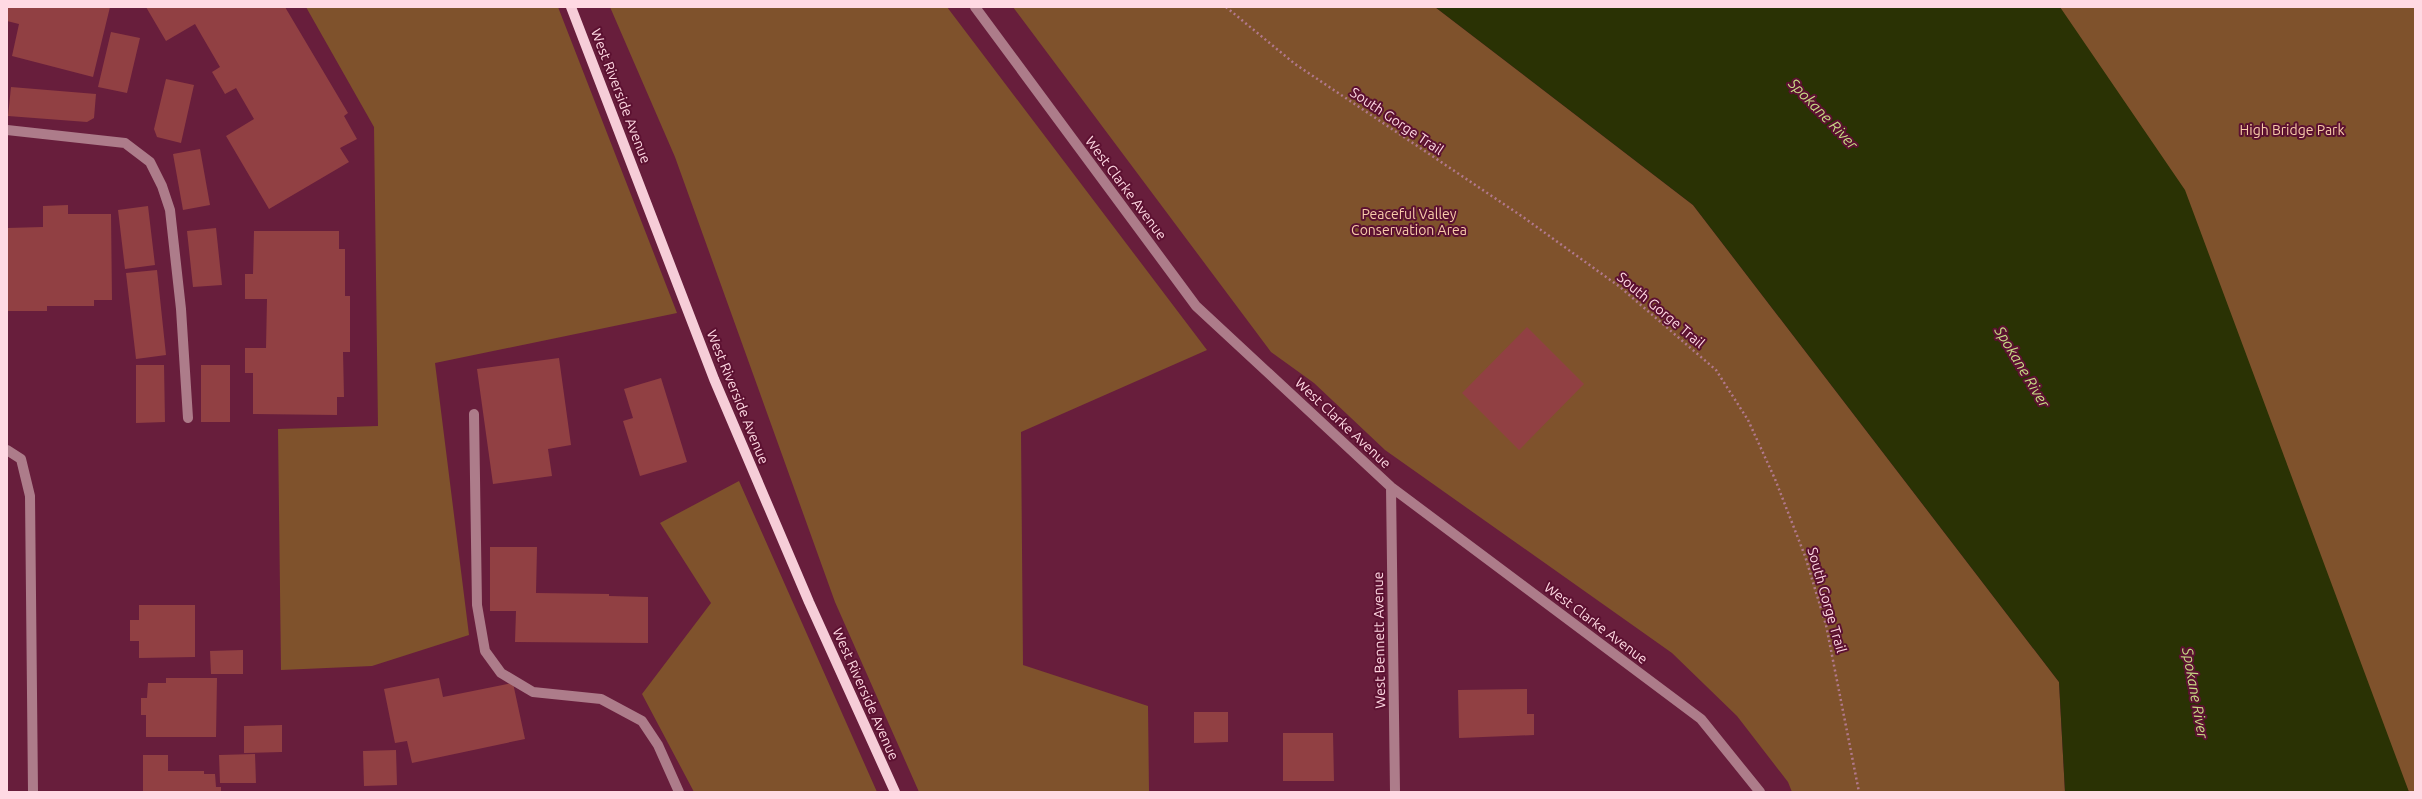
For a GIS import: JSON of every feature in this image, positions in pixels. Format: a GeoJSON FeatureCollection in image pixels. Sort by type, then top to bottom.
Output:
{"type":"FeatureCollection","features":[{"type":"Feature","properties":{"kind":"main road","name":"West Riverside Avenue"},"geometry":{"type":"LineString","coordinates":[[571,7],[714,379],[809,602],[895,792]]}},
{"type":"Feature","properties":{"kind":"street","name":"West Clarke Avenue"},"geometry":{"type":"LineString","coordinates":[[975,7],[1196,306],[1391,487],[1701,719],[1760,792]]}},
{"type":"Feature","properties":{"kind":"street"},"geometry":{"type":"LineString","coordinates":[[7,130],[125,143],[150,162],[162,186],[170,210],[183,330],[188,418]]}},
{"type":"Feature","properties":{"kind":"street"},"geometry":{"type":"LineString","coordinates":[[474,414],[477,606],[485,652],[501,673],[533,692],[601,699],[642,721],[658,745],[679,792]]}},
{"type":"Feature","properties":{"kind":"street"},"geometry":{"type":"LineString","coordinates":[[7,450],[20,459],[30,496],[33,792]]}},
{"type":"Feature","properties":{"kind":"street","name":"West Bennett Avenue"},"geometry":{"type":"LineString","coordinates":[[1391,487],[1395,792]]}},
{"type":"Feature","properties":{"kind":"street"},"geometry":{"type":"LineString","coordinates":[[1750,792],[1760,792]]}},
{"type":"Feature","properties":{"kind":"path","name":"South Gorge Trail"},"geometry":{"type":"LineString","coordinates":[[1226,7],[1295,64],[1523,217],[1620,287],[1716,370],[1748,420],[1775,479],[1806,556],[1826,624],[1859,792]]}},
{"type":"Feature","properties":{"kind":"green space"},"geometry":{"type":"Polygon","coordinates":[[[306,7],[558,7],[677,313],[435,363],[469,635],[372,666],[281,670],[278,429],[378,426],[374,127],[306,7]]]}},
{"type":"Feature","properties":{"kind":"green space"},"geometry":{"type":"Polygon","coordinates":[[[610,7],[947,7],[1207,350],[1021,432],[1023,665],[1148,706],[1149,792],[919,792],[835,602],[675,157],[610,7]]]}},
{"type":"Feature","properties":{"kind":"green space","name":"Peaceful Valley Conservation Area"},"geometry":{"type":"Polygon","coordinates":[[[1013,7],[1435,7],[1693,205],[2059,682],[2065,792],[1792,792],[1788,782],[1737,716],[1672,653],[1385,450],[1314,383],[1271,352],[1013,7]]]}},
{"type":"Feature","properties":{"kind":"green space","name":"High Bridge Park"},"geometry":{"type":"Polygon","coordinates":[[[2060,7],[2415,7],[2415,792],[2409,792],[2060,7]]]}},
{"type":"Feature","properties":{"kind":"green space"},"geometry":{"type":"Polygon","coordinates":[[[739,481],[877,792],[694,792],[642,694],[711,603],[660,523],[739,481]]]}},
{"type":"Feature","properties":{"kind":"water","name":"Spokane River"},"geometry":{"type":"Polygon","coordinates":[[[1435,7],[2060,7],[2185,190],[2409,792],[2065,792],[2059,682],[1693,205],[1435,7]]]}},
{"type":"Feature","properties":{"kind":"building"},"geometry":{"type":"Polygon","coordinates":[[[7,7],[110,7],[93,77],[12,56],[19,24],[7,21],[7,7]]]}},
{"type":"Feature","properties":{"kind":"building"},"geometry":{"type":"Polygon","coordinates":[[[146,7],[285,7],[348,113],[344,116],[357,139],[340,148],[349,162],[269,209],[226,136],[254,119],[236,88],[225,94],[212,72],[220,67],[195,24],[166,41],[146,7]]]}},
{"type":"Feature","properties":{"kind":"building"},"geometry":{"type":"Polygon","coordinates":[[[111,32],[140,38],[127,93],[98,87],[111,32]]]}},
{"type":"Feature","properties":{"kind":"building"},"geometry":{"type":"Polygon","coordinates":[[[166,79],[194,85],[181,143],[157,137],[154,129],[166,79]]]}},
{"type":"Feature","properties":{"kind":"building"},"geometry":{"type":"Polygon","coordinates":[[[11,87],[96,94],[94,118],[87,122],[8,116],[11,87]]]}},
{"type":"Feature","properties":{"kind":"building"},"geometry":{"type":"Polygon","coordinates":[[[200,149],[210,205],[183,210],[173,154],[200,149]]]}},
{"type":"Feature","properties":{"kind":"building"},"geometry":{"type":"Polygon","coordinates":[[[68,205],[68,214],[111,214],[112,300],[94,300],[94,306],[47,306],[47,311],[7,311],[7,228],[43,227],[43,206],[68,205]]]}},
{"type":"Feature","properties":{"kind":"building"},"geometry":{"type":"Polygon","coordinates":[[[148,206],[155,265],[125,269],[118,210],[148,206]]]}},
{"type":"Feature","properties":{"kind":"building"},"geometry":{"type":"Polygon","coordinates":[[[216,228],[222,285],[193,287],[187,231],[216,228]]]}},
{"type":"Feature","properties":{"kind":"building"},"geometry":{"type":"Polygon","coordinates":[[[254,231],[339,231],[339,249],[345,249],[345,296],[350,296],[350,352],[343,352],[344,397],[337,397],[337,415],[253,414],[253,373],[245,373],[245,348],[266,348],[267,299],[245,299],[245,274],[253,274],[254,231]]]}},
{"type":"Feature","properties":{"kind":"building"},"geometry":{"type":"Polygon","coordinates":[[[157,270],[166,355],[136,359],[126,273],[157,270]]]}},
{"type":"Feature","properties":{"kind":"building"},"geometry":{"type":"Polygon","coordinates":[[[1527,327],[1584,384],[1519,450],[1462,393],[1527,327]]]}},
{"type":"Feature","properties":{"kind":"building"},"geometry":{"type":"Polygon","coordinates":[[[559,358],[571,445],[548,449],[552,476],[493,484],[477,369],[559,358]]]}},
{"type":"Feature","properties":{"kind":"building"},"geometry":{"type":"Polygon","coordinates":[[[136,365],[164,365],[165,422],[136,423],[136,365]]]}},
{"type":"Feature","properties":{"kind":"building"},"geometry":{"type":"Polygon","coordinates":[[[201,365],[230,365],[230,422],[201,422],[201,365]]]}},
{"type":"Feature","properties":{"kind":"building"},"geometry":{"type":"Polygon","coordinates":[[[661,378],[687,462],[640,476],[623,421],[633,418],[624,389],[661,378]]]}},
{"type":"Feature","properties":{"kind":"building"},"geometry":{"type":"Polygon","coordinates":[[[490,547],[537,547],[536,593],[609,594],[609,596],[648,597],[648,643],[515,642],[516,611],[490,611],[490,547]]]}},
{"type":"Feature","properties":{"kind":"building"},"geometry":{"type":"Polygon","coordinates":[[[139,605],[195,605],[195,657],[139,658],[139,641],[130,641],[130,620],[139,620],[139,605]]]}},
{"type":"Feature","properties":{"kind":"building"},"geometry":{"type":"Polygon","coordinates":[[[243,650],[243,674],[211,674],[210,651],[243,650]]]}},
{"type":"Feature","properties":{"kind":"building"},"geometry":{"type":"Polygon","coordinates":[[[166,678],[217,678],[216,737],[146,737],[146,715],[141,715],[141,698],[147,698],[148,683],[166,683],[166,678]]]}},
{"type":"Feature","properties":{"kind":"building"},"geometry":{"type":"Polygon","coordinates":[[[439,678],[443,697],[513,683],[525,739],[412,763],[407,741],[395,743],[384,689],[439,678]]]}},
{"type":"Feature","properties":{"kind":"building"},"geometry":{"type":"Polygon","coordinates":[[[1527,689],[1527,714],[1534,714],[1534,735],[1459,738],[1458,690],[1527,689]]]}},
{"type":"Feature","properties":{"kind":"building"},"geometry":{"type":"Polygon","coordinates":[[[1194,712],[1228,712],[1228,742],[1194,743],[1194,712]]]}},
{"type":"Feature","properties":{"kind":"building"},"geometry":{"type":"Polygon","coordinates":[[[282,725],[282,752],[244,753],[244,726],[282,725]]]}},
{"type":"Feature","properties":{"kind":"building"},"geometry":{"type":"Polygon","coordinates":[[[1283,733],[1333,733],[1334,781],[1283,781],[1283,733]]]}},
{"type":"Feature","properties":{"kind":"building"},"geometry":{"type":"Polygon","coordinates":[[[396,750],[397,785],[364,786],[363,751],[396,750]]]}},
{"type":"Feature","properties":{"kind":"building"},"geometry":{"type":"Polygon","coordinates":[[[255,754],[256,783],[220,783],[219,755],[255,754]]]}},
{"type":"Feature","properties":{"kind":"building"},"geometry":{"type":"Polygon","coordinates":[[[143,755],[168,755],[168,771],[204,771],[204,774],[215,774],[216,787],[221,787],[221,792],[143,792],[143,755]]]}}]}
